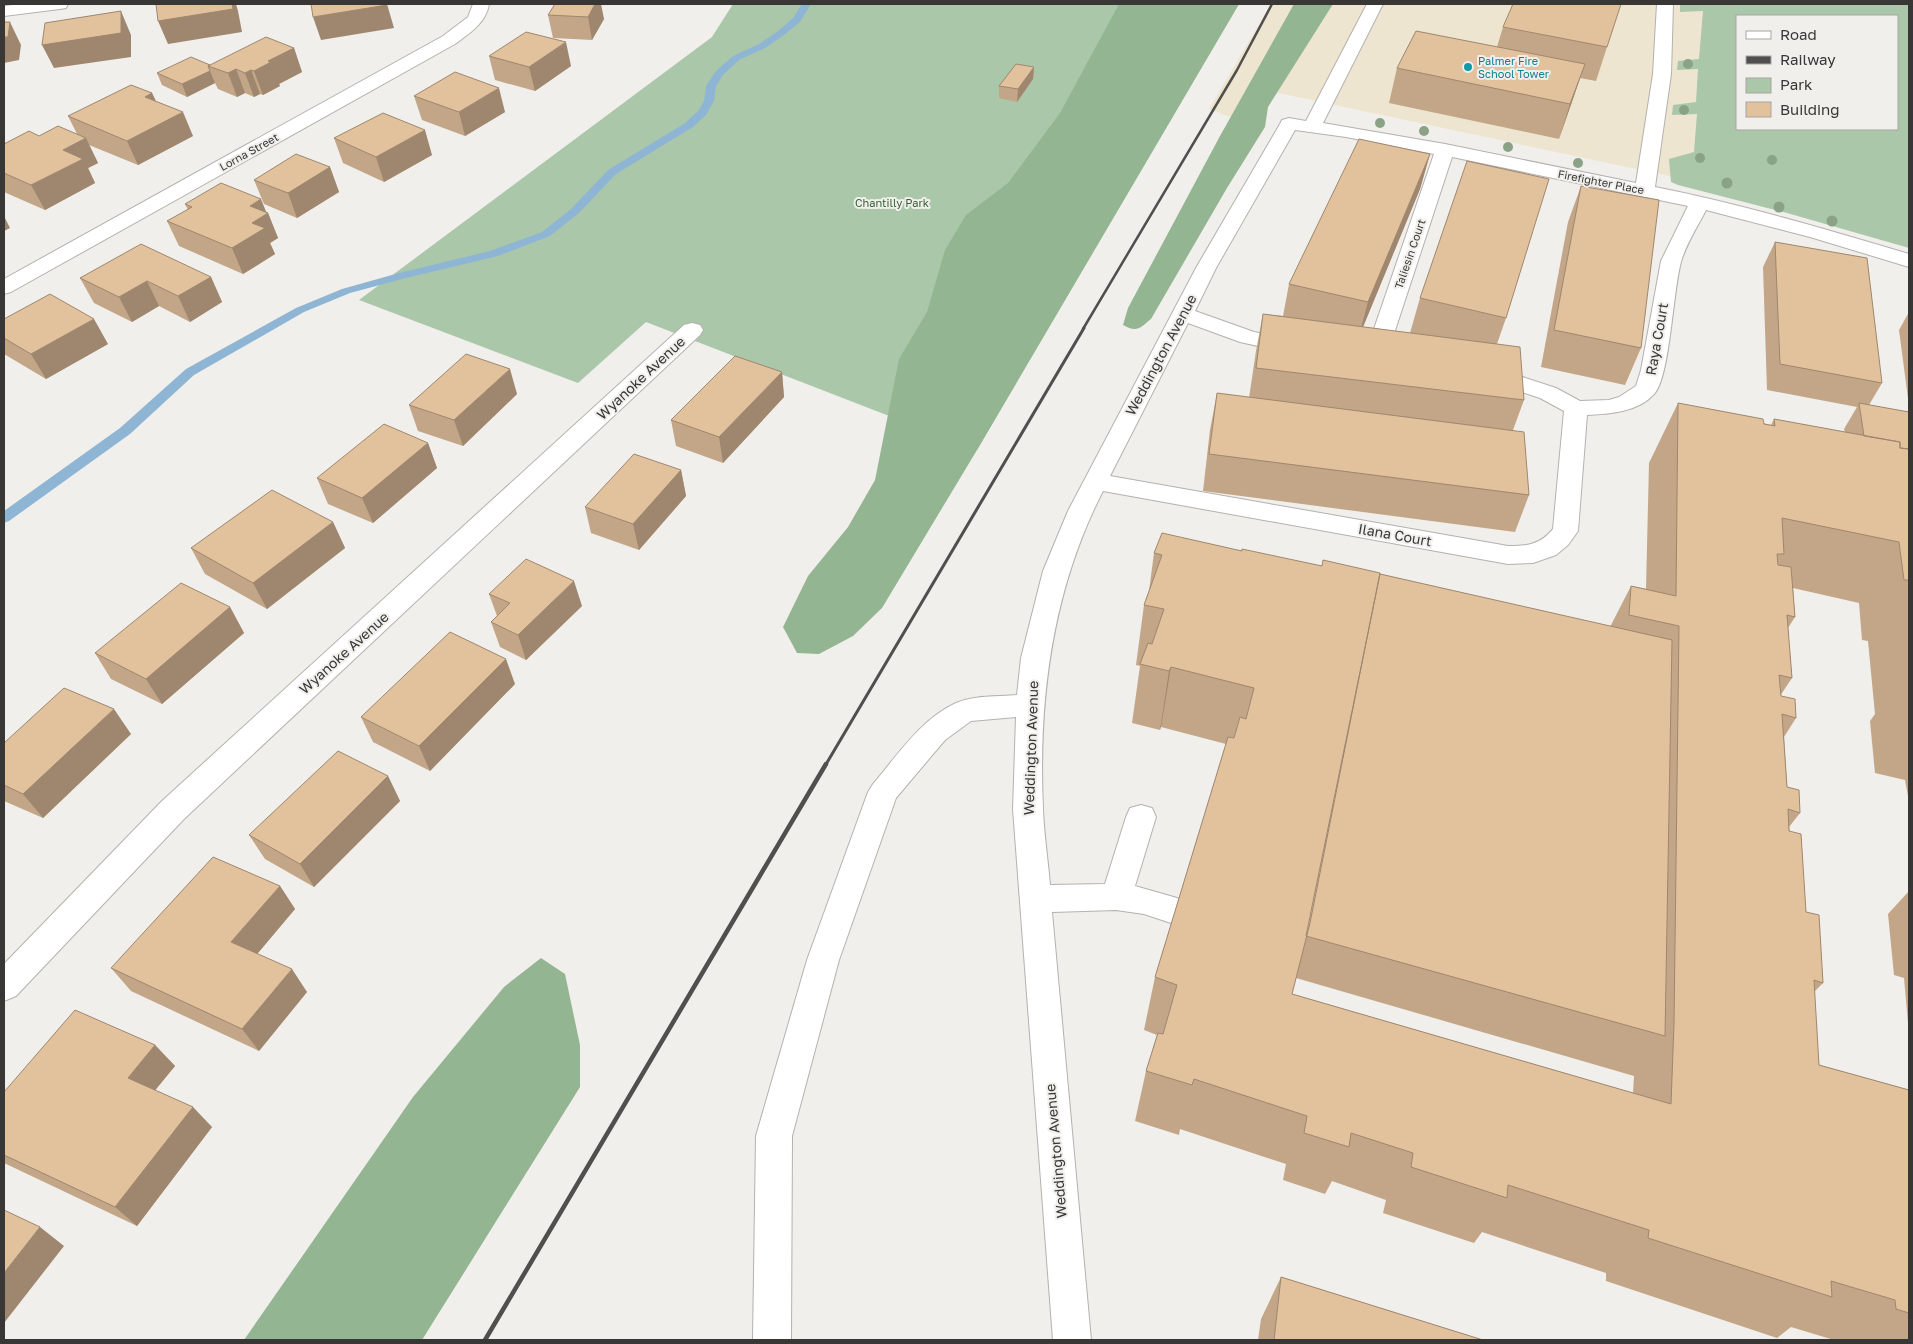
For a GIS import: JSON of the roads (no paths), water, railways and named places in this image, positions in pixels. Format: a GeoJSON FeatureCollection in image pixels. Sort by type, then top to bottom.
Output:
{"type":"FeatureCollection","features":[{"type":"Feature","properties":{"kind":"street"},"geometry":{"type":"LineString","coordinates":[[4,11],[60,4]]}},
{"type":"Feature","properties":{"kind":"street","name":"Lorna Street"},"geometry":{"type":"LineString","coordinates":[[4,288],[449,40],[476,19],[482,4]]}},
{"type":"Feature","properties":{"kind":"street","name":"Weddington Avenue"},"geometry":{"type":"LineString","coordinates":[[1072,1340],[1028,809],[1030,705],[1035,658],[1056,571],[1080,511],[1206,268],[1300,125],[1375,4]]}},
{"type":"Feature","properties":{"kind":"street"},"geometry":{"type":"LineString","coordinates":[[1645,190],[1660,80],[1666,22],[1665,4]]}},
{"type":"Feature","properties":{"kind":"street","name":"Firefighter Place"},"geometry":{"type":"LineString","coordinates":[[1300,125],[1445,150],[1700,202],[1909,260]]}},
{"type":"Feature","properties":{"kind":"street","name":"Taliesin Court"},"geometry":{"type":"LineString","coordinates":[[1374,357],[1445,150]]}},
{"type":"Feature","properties":{"kind":"street","name":"Raya Court"},"geometry":{"type":"LineString","coordinates":[[1576,408],[1609,407],[1627,402],[1647,388],[1652,370],[1670,260],[1700,202]]}},
{"type":"Feature","properties":{"kind":"street"},"geometry":{"type":"LineString","coordinates":[[1183,314],[1248,337],[1318,350]]}},
{"type":"Feature","properties":{"kind":"street","name":"Wyanoke Avenue"},"geometry":{"type":"LineString","coordinates":[[4,986],[173,810],[692,330]]}},
{"type":"Feature","properties":{"kind":"street"},"geometry":{"type":"LineString","coordinates":[[1464,368],[1528,384],[1548,392],[1576,408]]}},
{"type":"Feature","properties":{"kind":"street","name":"Ilana Court"},"geometry":{"type":"LineString","coordinates":[[1095,482],[1508,555],[1525,556],[1543,552],[1558,542],[1565,531],[1576,408]]}},
{"type":"Feature","properties":{"kind":"street"},"geometry":{"type":"LineString","coordinates":[[772,1340],[774,1136],[823,960],[883,792],[935,732],[965,711],[1030,705]]}},
{"type":"Feature","properties":{"kind":"street"},"geometry":{"type":"LineString","coordinates":[[1116,897],[1141,817]]}},
{"type":"Feature","properties":{"kind":"street"},"geometry":{"type":"LineString","coordinates":[[1035,899],[1116,897],[1144,901],[1180,912]]}},
{"type":"Feature","properties":{"kind":"waterway"},"geometry":{"type":"LineString","coordinates":[[4,518],[125,431],[190,372],[300,310],[346,291],[403,275],[494,254],[546,234],[575,211],[612,172],[689,125],[702,113],[709,101],[711,86],[719,73],[736,58],[762,46],[781,33],[797,20],[806,4]]}},
{"type":"Feature","properties":{"kind":"railway"},"geometry":{"type":"LineString","coordinates":[[1083,329],[1237,70],[1272,4]]}},
{"type":"Feature","properties":{"kind":"railway"},"geometry":{"type":"LineString","coordinates":[[825,766],[1084,328]]}},
{"type":"Feature","properties":{"kind":"railway"},"geometry":{"type":"LineString","coordinates":[[485,1340],[826,764]]}},
{"type":"Feature","properties":{"kind":"place","name":"Palmer Fire School Tower"},"geometry":{"type":"Point","coordinates":[1468,67]}},
{"type":"Feature","properties":{"kind":"park label","name":"Chantilly Park"},"geometry":{"type":"Point","coordinates":[892,203]}}]}
